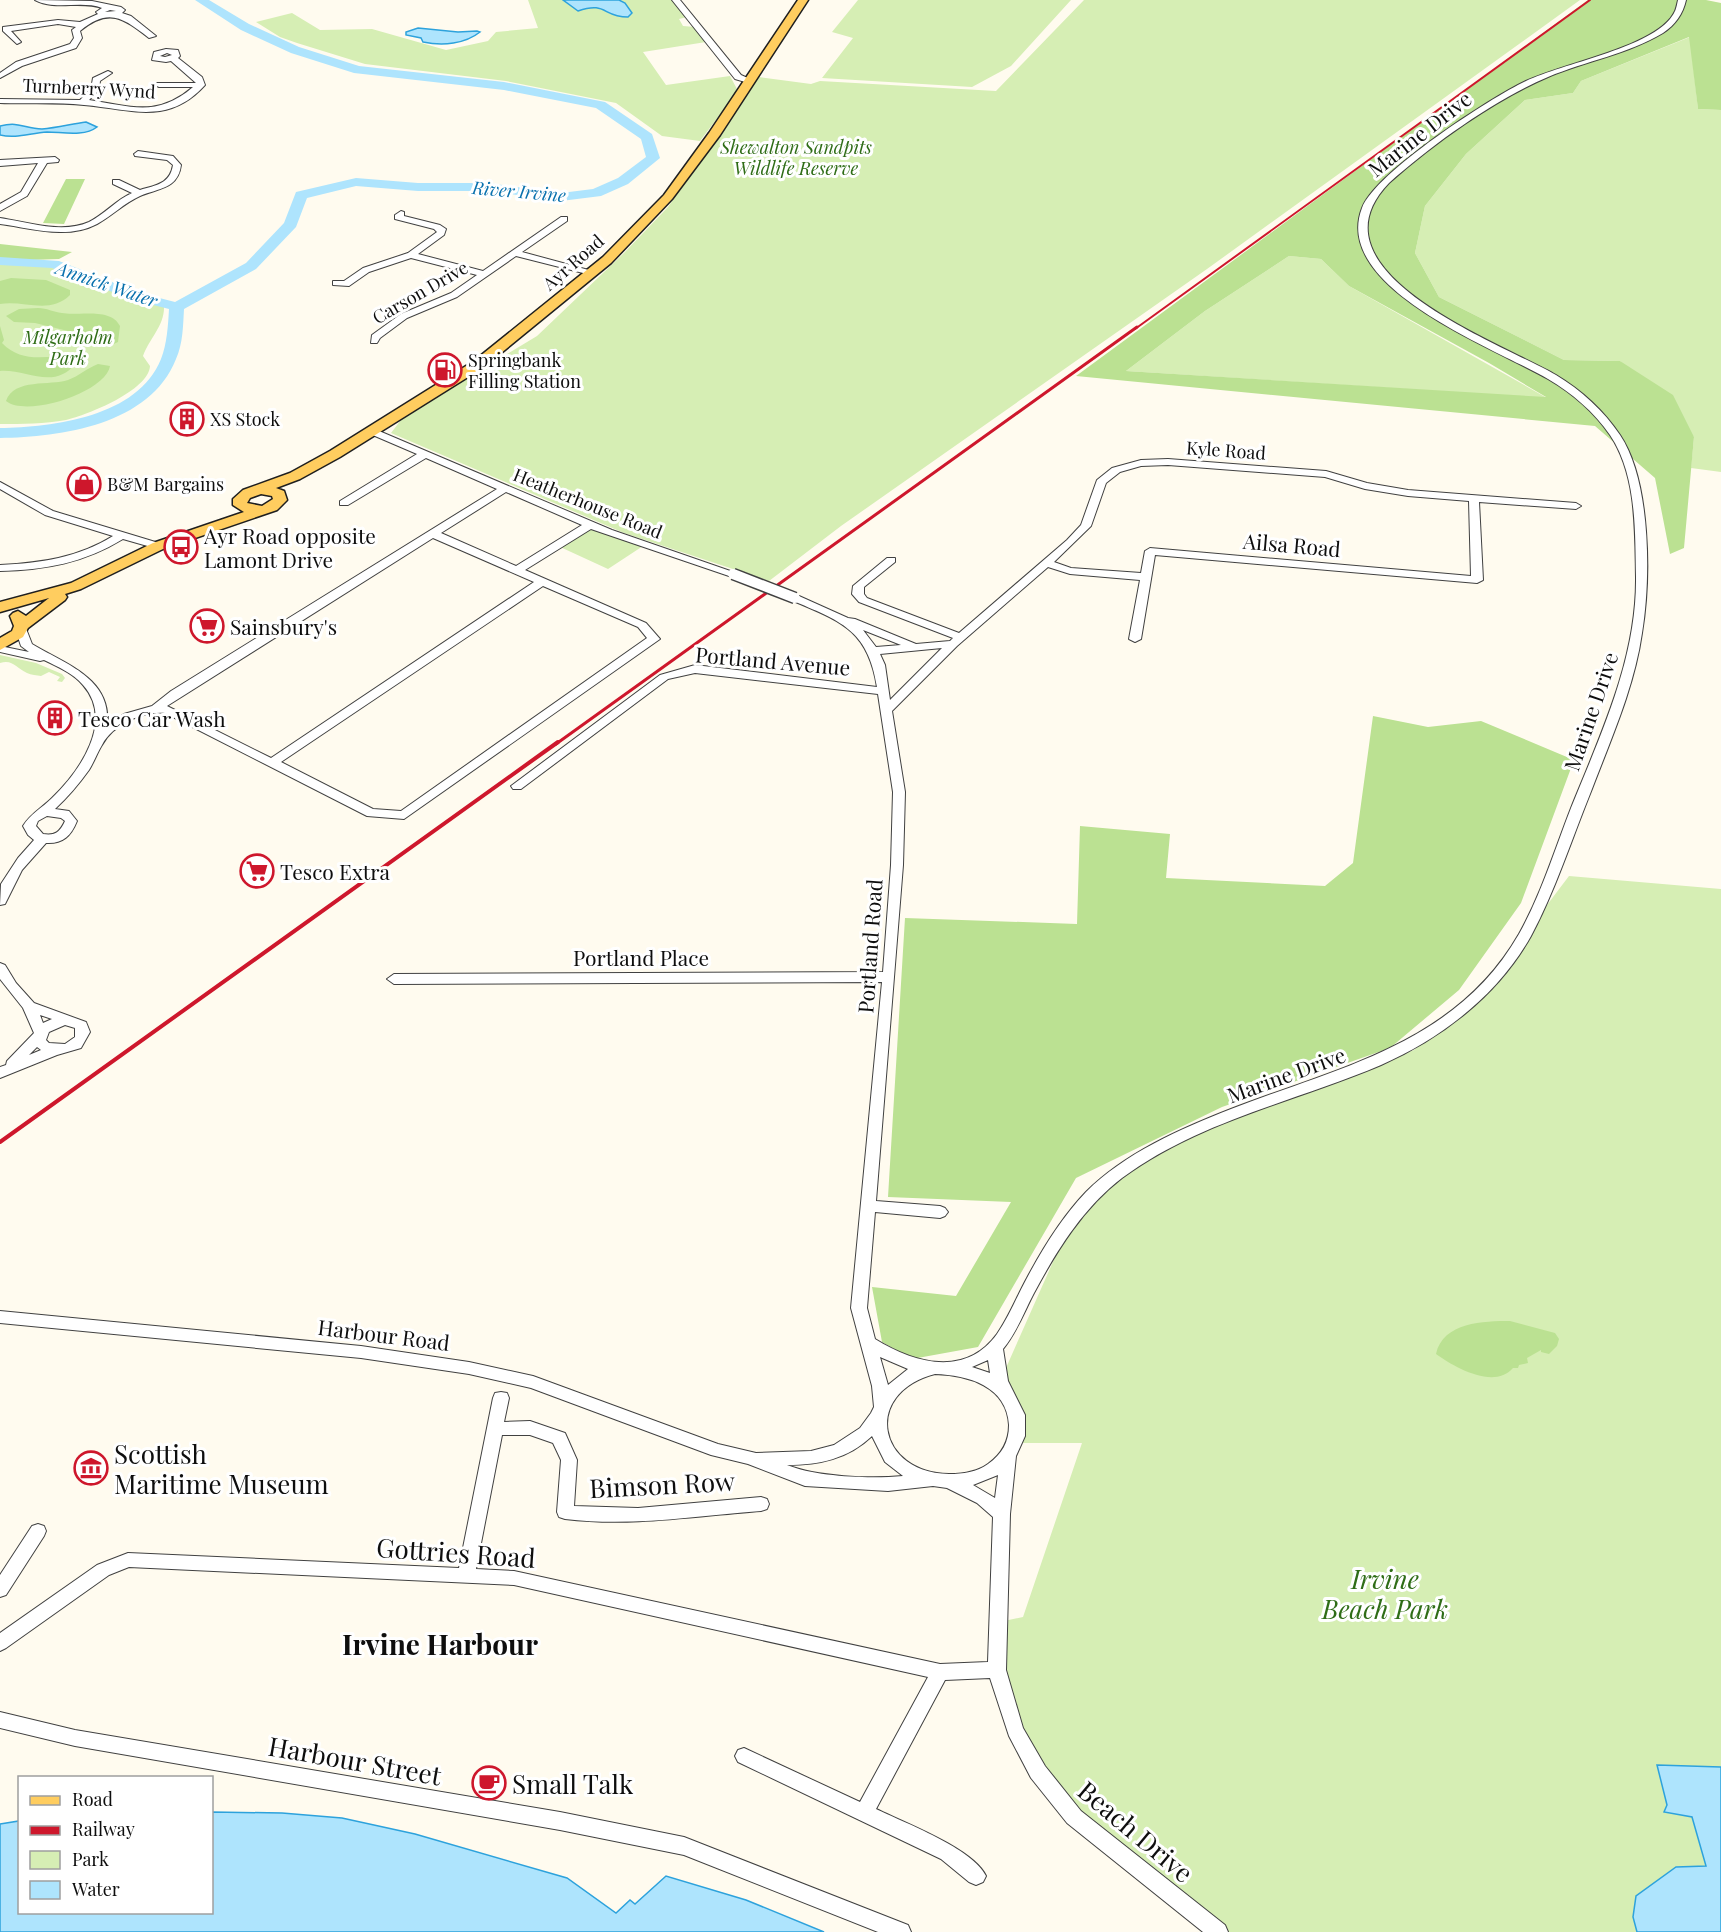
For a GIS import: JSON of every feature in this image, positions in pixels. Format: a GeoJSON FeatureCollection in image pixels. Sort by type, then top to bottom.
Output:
{"type":"FeatureCollection","features":[{"type":"Feature","properties":{"kind":"main road","name":"Ayr Road"},"geometry":{"type":"LineString","coordinates":[[275,491],[295,476],[479,364],[607,260],[668,197],[714,135],[802,0]]}},
{"type":"Feature","properties":{"kind":"main road","name":"Ayr Road"},"geometry":{"type":"LineString","coordinates":[[240,505],[239,502],[243,495],[295,476]]}},
{"type":"Feature","properties":{"kind":"main road"},"geometry":{"type":"LineString","coordinates":[[0,647],[22,627],[76,586],[147,547],[265,510],[275,506],[280,500],[279,494],[275,491],[258,490]]}},
{"type":"Feature","properties":{"kind":"main road"},"geometry":{"type":"LineString","coordinates":[[208,528],[234,513],[240,505],[248,510],[265,510]]}},
{"type":"Feature","properties":{"kind":"main road"},"geometry":{"type":"LineString","coordinates":[[0,609],[76,586]]}},
{"type":"Feature","properties":{"kind":"main road"},"geometry":{"type":"LineString","coordinates":[[0,609],[18,616],[22,627]]}},
{"type":"Feature","properties":{"kind":"street"},"geometry":{"type":"LineString","coordinates":[[39,0],[64,3],[91,1],[101,3],[105,12]]}},
{"type":"Feature","properties":{"kind":"street"},"geometry":{"type":"LineString","coordinates":[[676,0],[738,77],[749,82]]}},
{"type":"Feature","properties":{"kind":"street","name":"Marine Drive"},"geometry":{"type":"LineString","coordinates":[[995,1348],[1057,1239],[1084,1205],[1105,1184],[1141,1159],[1195,1130],[1254,1106],[1371,1066],[1422,1040],[1464,1009],[1498,975],[1523,938],[1622,696],[1637,640],[1642,578],[1632,472],[1623,447],[1607,424],[1586,401],[1557,379],[1443,320],[1410,299],[1386,279],[1370,258],[1364,237],[1364,217],[1371,198],[1387,181],[1492,103],[1541,77],[1654,35],[1672,23],[1681,10],[1682,0]]}},
{"type":"Feature","properties":{"kind":"street"},"geometry":{"type":"LineString","coordinates":[[0,76],[19,63],[42,52],[74,46],[78,38],[76,30],[105,12],[120,9],[121,12],[117,14],[152,36]]}},
{"type":"Feature","properties":{"kind":"street"},"geometry":{"type":"LineString","coordinates":[[17,42],[6,29],[58,22],[82,25]]}},
{"type":"Feature","properties":{"kind":"street"},"geometry":{"type":"LineString","coordinates":[[123,25],[133,22]]}},
{"type":"Feature","properties":{"kind":"street","name":"Turnberry Wynd"},"geometry":{"type":"LineString","coordinates":[[0,101],[32,97],[151,111],[184,100],[201,85],[199,79],[173,58]]}},
{"type":"Feature","properties":{"kind":"street"},"geometry":{"type":"LineString","coordinates":[[82,102],[95,90],[96,80],[108,73]]}},
{"type":"Feature","properties":{"kind":"street"},"geometry":{"type":"LineString","coordinates":[[159,85],[201,85]]}},
{"type":"Feature","properties":{"kind":"street"},"geometry":{"type":"LineString","coordinates":[[0,221],[62,229],[88,225],[140,193],[170,184],[176,174],[177,164],[170,158],[138,154]]}},
{"type":"Feature","properties":{"kind":"street"},"geometry":{"type":"LineString","coordinates":[[0,164],[55,160]]}},
{"type":"Feature","properties":{"kind":"street"},"geometry":{"type":"LineString","coordinates":[[0,208],[24,194],[44,161]]}},
{"type":"Feature","properties":{"kind":"street"},"geometry":{"type":"LineString","coordinates":[[116,182],[140,193]]}},
{"type":"Feature","properties":{"kind":"street"},"geometry":{"type":"LineString","coordinates":[[336,283],[346,284],[366,270],[411,255],[441,232],[442,229],[398,217],[401,214]]}},
{"type":"Feature","properties":{"kind":"street","name":"Carson Drive"},"geometry":{"type":"LineString","coordinates":[[374,341],[375,337],[404,316],[454,295],[564,219]]}},
{"type":"Feature","properties":{"kind":"street"},"geometry":{"type":"LineString","coordinates":[[515,253],[591,272]]}},
{"type":"Feature","properties":{"kind":"street"},"geometry":{"type":"LineString","coordinates":[[411,255],[485,274]]}},
{"type":"Feature","properties":{"kind":"street","name":"Heatherhouse Road"},"geometry":{"type":"LineString","coordinates":[[372,431],[504,489],[643,546],[733,574],[795,598]]}},
{"type":"Feature","properties":{"kind":"street"},"geometry":{"type":"LineString","coordinates":[[344,503],[425,454]]}},
{"type":"Feature","properties":{"kind":"street","name":"Kyle Road"},"geometry":{"type":"LineString","coordinates":[[886,711],[956,640],[1086,526],[1101,482],[1116,470],[1141,463],[1168,462],[1326,474],[1365,486],[1408,493],[1576,506]]}},
{"type":"Feature","properties":{"kind":"street"},"geometry":{"type":"LineString","coordinates":[[0,485],[49,513],[147,547]]}},
{"type":"Feature","properties":{"kind":"street"},"geometry":{"type":"LineString","coordinates":[[158,708],[174,694],[435,534],[504,489]]}},
{"type":"Feature","properties":{"kind":"street","name":"Ailsa Road"},"geometry":{"type":"LineString","coordinates":[[1146,578],[1150,551],[1477,580],[1474,499]]}},
{"type":"Feature","properties":{"kind":"street"},"geometry":{"type":"LineString","coordinates":[[515,571],[590,525]]}},
{"type":"Feature","properties":{"kind":"street"},"geometry":{"type":"LineString","coordinates":[[97,742],[119,720],[158,708],[168,710],[371,813],[405,815],[654,639],[642,625],[435,534]]}},
{"type":"Feature","properties":{"kind":"street"},"geometry":{"type":"LineString","coordinates":[[0,568],[32,567],[74,560],[96,552],[120,536]]}},
{"type":"Feature","properties":{"kind":"street"},"geometry":{"type":"LineString","coordinates":[[891,560],[859,586],[858,594],[863,600],[956,640]]}},
{"type":"Feature","properties":{"kind":"street"},"geometry":{"type":"LineString","coordinates":[[1046,563],[1070,571],[1146,578],[1135,639]]}},
{"type":"Feature","properties":{"kind":"street"},"geometry":{"type":"LineString","coordinates":[[273,762],[542,582]]}},
{"type":"Feature","properties":{"kind":"street","name":"Portland Road"},"geometry":{"type":"LineString","coordinates":[[795,598],[843,618],[859,631],[874,651],[879,665],[899,792],[889,976],[859,1308],[880,1386],[879,1411]]}},
{"type":"Feature","properties":{"kind":"street"},"geometry":{"type":"LineString","coordinates":[[843,618],[915,647]]}},
{"type":"Feature","properties":{"kind":"street"},"geometry":{"type":"LineString","coordinates":[[22,627],[27,646],[62,664],[88,682],[110,707],[131,715]]}},
{"type":"Feature","properties":{"kind":"street"},"geometry":{"type":"LineString","coordinates":[[874,651],[956,640]]}},
{"type":"Feature","properties":{"kind":"street"},"geometry":{"type":"LineString","coordinates":[[0,647],[62,664]]}},
{"type":"Feature","properties":{"kind":"street","name":"Portland Avenue"},"geometry":{"type":"LineString","coordinates":[[517,786],[664,677],[694,669],[882,691]]}},
{"type":"Feature","properties":{"kind":"street"},"geometry":{"type":"LineString","coordinates":[[45,812],[65,814],[71,821],[65,832],[52,838],[36,838],[26,834],[24,828],[26,823],[45,812],[69,791],[97,742],[104,722],[103,711],[96,692]]}},
{"type":"Feature","properties":{"kind":"street"},"geometry":{"type":"LineString","coordinates":[[65,814],[69,791]]}},
{"type":"Feature","properties":{"kind":"street"},"geometry":{"type":"LineString","coordinates":[[0,901],[10,877],[29,852],[36,838]]}},
{"type":"Feature","properties":{"kind":"street"},"geometry":{"type":"LineString","coordinates":[[0,968],[11,986],[29,1006],[40,1035],[41,1045],[55,1050]]}},
{"type":"Feature","properties":{"kind":"street","name":"Portland Place"},"geometry":{"type":"LineString","coordinates":[[394,979],[889,976]]}},
{"type":"Feature","properties":{"kind":"street"},"geometry":{"type":"LineString","coordinates":[[2,1072],[55,1050],[74,1046],[82,1037],[83,1029],[72,1021],[29,1006]]}},
{"type":"Feature","properties":{"kind":"street"},"geometry":{"type":"LineString","coordinates":[[2,1072],[50,1024],[72,1021]]}},
{"type":"Feature","properties":{"kind":"street"},"geometry":{"type":"LineString","coordinates":[[869,1206],[940,1212]]}},
{"type":"Feature","properties":{"kind":"street","name":"Harbour Road"},"geometry":{"type":"LineString","coordinates":[[0,1317],[361,1352],[470,1368],[533,1382],[717,1450],[750,1458],[804,1479],[888,1484],[930,1480]]}},
{"type":"Feature","properties":{"kind":"street"},"geometry":{"type":"LineString","coordinates":[[868,1342],[912,1366],[981,1375],[998,1386],[1012,1403]]}},
{"type":"Feature","properties":{"kind":"street"},"geometry":{"type":"LineString","coordinates":[[995,1348],[995,1364],[1001,1384],[1012,1403],[1018,1420],[1016,1443],[1008,1456],[994,1469],[975,1478],[951,1482],[930,1480],[900,1465],[884,1447],[878,1434],[879,1411],[890,1391],[912,1374],[941,1368],[964,1364],[995,1348]]}},
{"type":"Feature","properties":{"kind":"street"},"geometry":{"type":"LineString","coordinates":[[466,1575],[501,1398]]}},
{"type":"Feature","properties":{"kind":"street","name":"Harbour Road"},"geometry":{"type":"LineString","coordinates":[[750,1458],[800,1459],[829,1456],[843,1450],[867,1432],[879,1411]]}},
{"type":"Feature","properties":{"kind":"street","name":"Bimson Row"},"geometry":{"type":"LineString","coordinates":[[495,1429],[530,1428],[559,1438],[569,1460],[565,1512],[594,1517],[643,1516],[761,1504]]}},
{"type":"Feature","properties":{"kind":"street","name":"Beach Drive"},"geometry":{"type":"LineString","coordinates":[[1008,1456],[1002,1514],[997,1670],[1015,1730],[1032,1763],[1053,1794],[1074,1817],[1218,1932]]}},
{"type":"Feature","properties":{"kind":"street"},"geometry":{"type":"LineString","coordinates":[[951,1482],[983,1498],[1002,1514]]}},
{"type":"Feature","properties":{"kind":"street"},"geometry":{"type":"LineString","coordinates":[[0,1590],[38,1531]]}},
{"type":"Feature","properties":{"kind":"street","name":"Gottries Road"},"geometry":{"type":"LineString","coordinates":[[0,1643],[103,1570],[128,1560],[514,1578],[940,1672],[997,1670]]}},
{"type":"Feature","properties":{"kind":"street"},"geometry":{"type":"LineString","coordinates":[[864,1813],[940,1672]]}},
{"type":"Feature","properties":{"kind":"street","name":"Harbour Street"},"geometry":{"type":"LineString","coordinates":[[0,1720],[75,1737],[560,1821],[684,1846],[901,1932]]}},
{"type":"Feature","properties":{"kind":"street"},"geometry":{"type":"LineString","coordinates":[[744,1756],[948,1853],[976,1876]]}},
{"type":"Feature","properties":{"kind":"green space","name":"Shewalton Sandpits Wildlife Reserve"},"geometry":{"type":"Polygon","coordinates":[[[528,0],[672,0],[687,17],[679,19],[683,26],[695,27],[706,42],[643,52],[666,85],[730,76],[737,89],[734,96],[700,141],[662,136],[616,103],[506,81],[365,64],[280,37],[256,22],[292,13],[320,30],[372,29],[446,50],[488,41],[496,32],[538,28],[528,0]]]}},
{"type":"Feature","properties":{"kind":"green space"},"geometry":{"type":"Polygon","coordinates":[[[858,0],[1071,0],[1011,66],[972,87],[822,78],[853,38],[832,32],[858,0]]]}},
{"type":"Feature","properties":{"kind":"green space"},"geometry":{"type":"Polygon","coordinates":[[[1084,0],[1580,0],[1207,269],[841,526],[769,581],[624,533],[391,433],[404,416],[537,336],[624,253],[668,207],[759,77],[811,84],[820,81],[996,91],[1084,0]]]}},
{"type":"Feature","properties":{"kind":"green space"},"geometry":{"type":"Polygon","coordinates":[[[1588,0],[1706,0],[1721,3],[1721,110],[1698,109],[1689,37],[1581,81],[1573,93],[1525,100],[1466,154],[1425,206],[1415,253],[1439,297],[1564,360],[1620,361],[1673,395],[1694,437],[1684,548],[1670,554],[1655,478],[1595,426],[1076,376],[1588,0]],[[1289,256],[1205,311],[1126,371],[1546,397],[1349,286],[1321,259],[1289,256]]]}},
{"type":"Feature","properties":{"kind":"green space"},"geometry":{"type":"Polygon","coordinates":[[[1690,37],[1698,109],[1721,110],[1721,472],[1691,468],[1694,437],[1620,361],[1564,360],[1439,297],[1415,253],[1425,206],[1466,154],[1525,100],[1573,93],[1581,81],[1690,37]]]}},
{"type":"Feature","properties":{"kind":"green space"},"geometry":{"type":"Polygon","coordinates":[[[66,179],[85,179],[64,224],[43,223],[66,179]]]}},
{"type":"Feature","properties":{"kind":"green space"},"geometry":{"type":"Polygon","coordinates":[[[0,244],[72,252],[59,259],[0,261],[0,244]]]}},
{"type":"Feature","properties":{"kind":"green space"},"geometry":{"type":"Polygon","coordinates":[[[1289,256],[1321,259],[1349,286],[1547,398],[1126,371],[1205,311],[1289,256]]]}},
{"type":"Feature","properties":{"kind":"green space","name":"Milgarholm Park"},"geometry":{"type":"Polygon","coordinates":[[[0,263],[46,264],[69,271],[119,294],[164,306],[162,319],[143,356],[150,366],[140,384],[102,407],[66,420],[0,424],[0,263]]]}},
{"type":"Feature","properties":{"kind":"green space"},"geometry":{"type":"Polygon","coordinates":[[[11,278],[46,280],[70,290],[70,295],[62,301],[45,306],[0,304],[0,281],[11,278]]]}},
{"type":"Feature","properties":{"kind":"green space"},"geometry":{"type":"Polygon","coordinates":[[[38,308],[69,314],[94,313],[109,316],[120,326],[118,342],[107,347],[90,345],[80,342],[72,332],[35,323],[14,322],[6,316],[19,309],[38,308]]]}},
{"type":"Feature","properties":{"kind":"green space"},"geometry":{"type":"Polygon","coordinates":[[[0,326],[4,340],[2,343],[18,354],[35,357],[74,355],[76,363],[59,376],[40,377],[0,371],[0,326]]]}},
{"type":"Feature","properties":{"kind":"green space"},"geometry":{"type":"Polygon","coordinates":[[[98,364],[110,366],[105,376],[95,385],[64,400],[31,406],[16,405],[6,401],[10,394],[24,386],[68,380],[98,364]]]}},
{"type":"Feature","properties":{"kind":"green space"},"geometry":{"type":"Polygon","coordinates":[[[590,526],[643,546],[608,569],[558,546],[590,526]]]}},
{"type":"Feature","properties":{"kind":"green space"},"geometry":{"type":"Polygon","coordinates":[[[0,655],[36,663],[62,674],[65,678],[62,682],[57,681],[60,677],[49,672],[41,676],[29,674],[11,663],[0,663],[0,655]]]}},
{"type":"Feature","properties":{"kind":"green space"},"geometry":{"type":"Polygon","coordinates":[[[1373,716],[1428,727],[1481,721],[1574,760],[1521,903],[1459,990],[1390,1048],[1222,1107],[1076,1178],[978,1347],[912,1359],[882,1342],[872,1287],[956,1296],[1011,1202],[888,1197],[905,918],[1077,924],[1080,826],[1170,834],[1166,878],[1325,886],[1353,863],[1373,716]]]}},
{"type":"Feature","properties":{"kind":"green space","name":"Irvine Beach Park"},"geometry":{"type":"Polygon","coordinates":[[[1569,876],[1721,889],[1721,1932],[1218,1932],[1053,1794],[1001,1685],[999,1622],[1023,1617],[1082,1443],[1016,1443],[1018,1420],[998,1386],[1056,1255],[1098,1190],[1141,1159],[1254,1106],[1414,1050],[1481,992],[1569,876]]]}},
{"type":"Feature","properties":{"kind":"green space"},"geometry":{"type":"Polygon","coordinates":[[[1510,1321],[1555,1333],[1559,1339],[1557,1346],[1549,1354],[1541,1350],[1527,1358],[1528,1363],[1495,1377],[1485,1377],[1463,1370],[1436,1354],[1440,1343],[1456,1329],[1477,1323],[1510,1321]]]}},
{"type":"Feature","properties":{"kind":"water"},"geometry":{"type":"Polygon","coordinates":[[[563,0],[619,0],[625,3],[632,13],[628,17],[613,15],[594,8],[578,11],[563,0]]]}},
{"type":"Feature","properties":{"kind":"water"},"geometry":{"type":"Polygon","coordinates":[[[418,28],[480,32],[461,41],[438,44],[423,42],[421,38],[406,35],[406,32],[418,28]]]}},
{"type":"Feature","properties":{"kind":"water"},"geometry":{"type":"Polygon","coordinates":[[[86,122],[97,127],[79,133],[47,132],[17,136],[0,135],[0,126],[18,125],[42,129],[86,122]]]}},
{"type":"Feature","properties":{"kind":"water"},"geometry":{"type":"Polygon","coordinates":[[[1657,1765],[1721,1767],[1721,1932],[1637,1932],[1633,1917],[1636,1896],[1676,1867],[1706,1866],[1692,1817],[1664,1812],[1667,1805],[1657,1765]]]}},
{"type":"Feature","properties":{"kind":"water"},"geometry":{"type":"Polygon","coordinates":[[[213,1812],[282,1813],[342,1818],[415,1834],[567,1878],[616,1913],[630,1900],[635,1904],[666,1876],[746,1900],[824,1932],[0,1932],[0,1824],[18,1821],[18,1914],[213,1914],[213,1812]]]}},
{"type":"Feature","properties":{"kind":"waterway","name":"River Irvine"},"geometry":{"type":"LineString","coordinates":[[177,307],[251,266],[291,224],[301,195],[356,182],[418,187],[488,187],[561,197],[596,193],[623,181],[653,158],[647,137],[600,105],[504,86],[358,70],[295,50],[245,27],[201,0]]}},
{"type":"Feature","properties":{"kind":"waterway","name":"Annick Water"},"geometry":{"type":"LineString","coordinates":[[0,261],[54,264],[135,296],[177,307]]}},
{"type":"Feature","properties":{"kind":"waterway","name":"River Irvine"},"geometry":{"type":"LineString","coordinates":[[0,433],[22,433],[70,426],[94,420],[136,399],[153,383],[169,359],[177,307]]}},
{"type":"Feature","properties":{"kind":"railway"},"geometry":{"type":"LineString","coordinates":[[1135,329],[1590,0]]}},
{"type":"Feature","properties":{"kind":"railway"},"geometry":{"type":"LineString","coordinates":[[556,744],[1137,327]]}},
{"type":"Feature","properties":{"kind":"railway"},"geometry":{"type":"LineString","coordinates":[[0,1142],[558,742]]}},
{"type":"Feature","properties":{"kind":"place","name":"Springbank Filling Station"},"geometry":{"type":"Point","coordinates":[445,370]}},
{"type":"Feature","properties":{"kind":"place","name":"XS Stock"},"geometry":{"type":"Point","coordinates":[187,419]}},
{"type":"Feature","properties":{"kind":"place","name":"B&M Bargains"},"geometry":{"type":"Point","coordinates":[84,484]}},
{"type":"Feature","properties":{"kind":"place","name":"Ayr Road opposite Lamont Drive"},"geometry":{"type":"Point","coordinates":[181,547]}},
{"type":"Feature","properties":{"kind":"place","name":"Sainsbury's"},"geometry":{"type":"Point","coordinates":[207,626]}},
{"type":"Feature","properties":{"kind":"place","name":"Tesco Car Wash"},"geometry":{"type":"Point","coordinates":[55,718]}},
{"type":"Feature","properties":{"kind":"place","name":"Tesco Extra"},"geometry":{"type":"Point","coordinates":[257,871]}},
{"type":"Feature","properties":{"kind":"place","name":"Scottish Maritime Museum"},"geometry":{"type":"Point","coordinates":[91,1468]}},
{"type":"Feature","properties":{"kind":"place","name":"Small Talk"},"geometry":{"type":"Point","coordinates":[489,1783]}},
{"type":"Feature","properties":{"kind":"district","name":"Irvine Harbour"},"geometry":{"type":"Point","coordinates":[440,1643]}}]}
